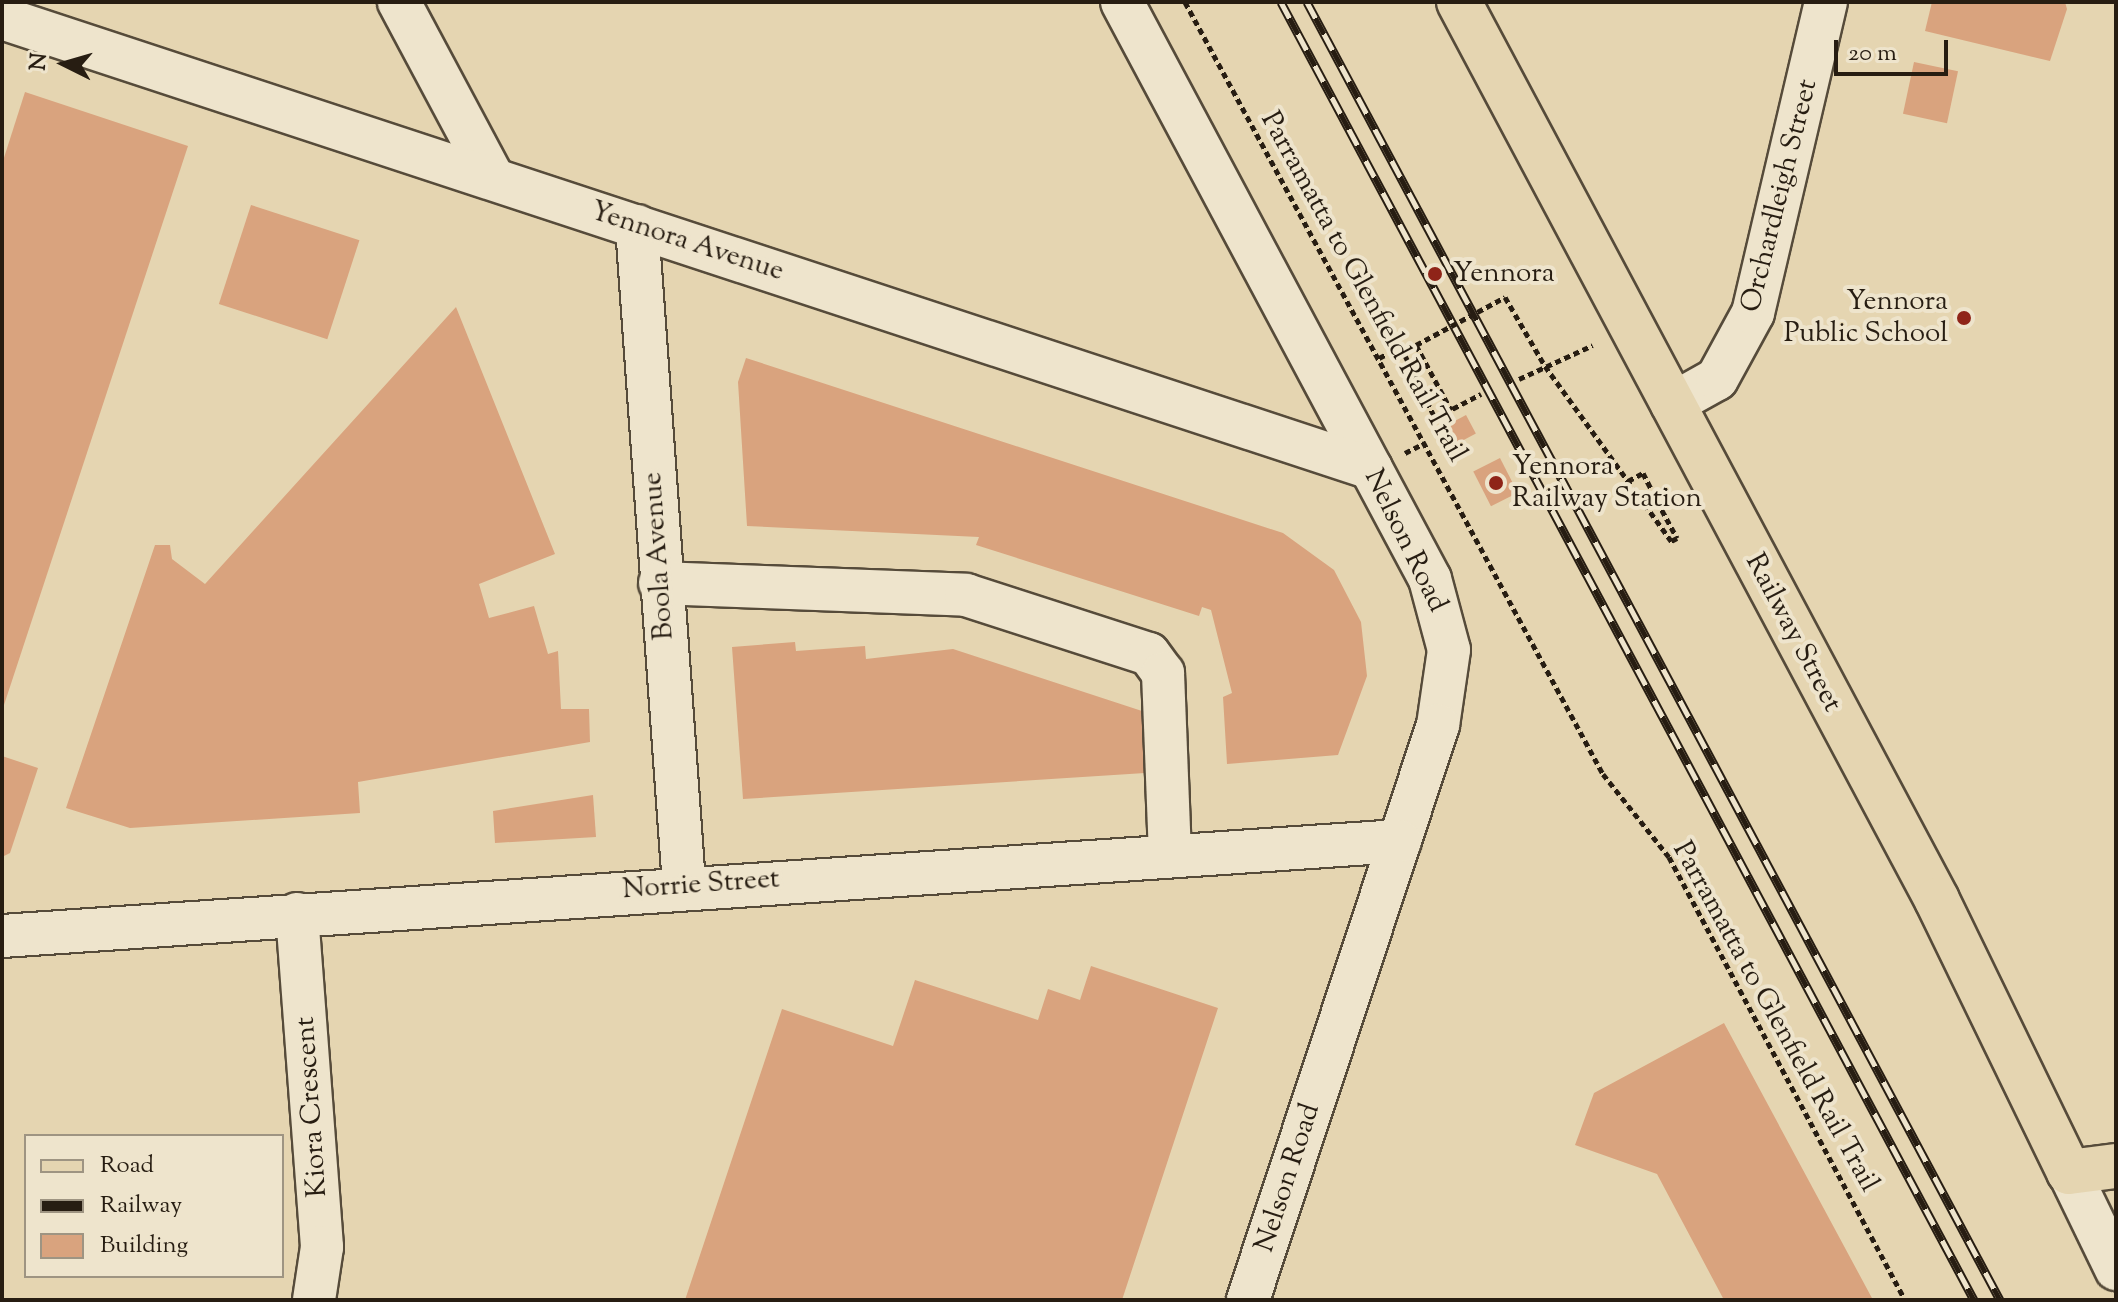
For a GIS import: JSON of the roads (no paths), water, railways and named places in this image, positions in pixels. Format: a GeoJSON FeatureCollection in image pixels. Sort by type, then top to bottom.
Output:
{"type":"FeatureCollection","features":[{"type":"Feature","properties":{"kind":"main road","name":"Railway Street"},"geometry":{"type":"LineString","coordinates":[[1459,2],[1937,900],[2069,1172]]}},
{"type":"Feature","properties":{"kind":"main road"},"geometry":{"type":"LineString","coordinates":[[2069,1172],[2116,1166]]}},
{"type":"Feature","properties":{"kind":"street"},"geometry":{"type":"LineString","coordinates":[[399,2],[492,176]]}},
{"type":"Feature","properties":{"kind":"street","name":"Nelson Road"},"geometry":{"type":"LineString","coordinates":[[1122,2],[1430,579],[1449,650],[1438,725],[1248,1300]]}},
{"type":"Feature","properties":{"kind":"street","name":"Orchardleigh Street"},"geometry":{"type":"LineString","coordinates":[[1672,404],[1717,379],[1753,313],[1826,2]]}},
{"type":"Feature","properties":{"kind":"street","name":"Yennora Avenue"},"geometry":{"type":"LineString","coordinates":[[2,18],[492,176],[1371,468]]}},
{"type":"Feature","properties":{"kind":"street","name":"Boola Avenue"},"geometry":{"type":"LineString","coordinates":[[637,226],[660,583],[684,885]]}},
{"type":"Feature","properties":{"kind":"street"},"geometry":{"type":"LineString","coordinates":[[660,583],[966,595],[1149,654],[1163,673],[1170,856]]}},
{"type":"Feature","properties":{"kind":"street","name":"Norrie Street"},"geometry":{"type":"LineString","coordinates":[[2,936],[684,885],[1400,841]]}},
{"type":"Feature","properties":{"kind":"street","name":"Kiora Crescent"},"geometry":{"type":"LineString","coordinates":[[297,914],[322,1247],[314,1300]]}},
{"type":"Feature","properties":{"kind":"street","name":"Railway Street"},"geometry":{"type":"LineString","coordinates":[[2069,1172],[2116,1269]]}},
{"type":"Feature","properties":{"kind":"railway"},"geometry":{"type":"LineString","coordinates":[[1281,2],[1974,1300]]}},
{"type":"Feature","properties":{"kind":"railway"},"geometry":{"type":"LineString","coordinates":[[1307,2],[2000,1300]]}},
{"type":"Feature","properties":{"kind":"place","name":"Yennora"},"geometry":{"type":"Point","coordinates":[1435,274]}},
{"type":"Feature","properties":{"kind":"place","name":"Yennora Public School"},"geometry":{"type":"Point","coordinates":[1964,318]}},
{"type":"Feature","properties":{"kind":"place","name":"Yennora Railway Station"},"geometry":{"type":"Point","coordinates":[1496,483]}}]}
